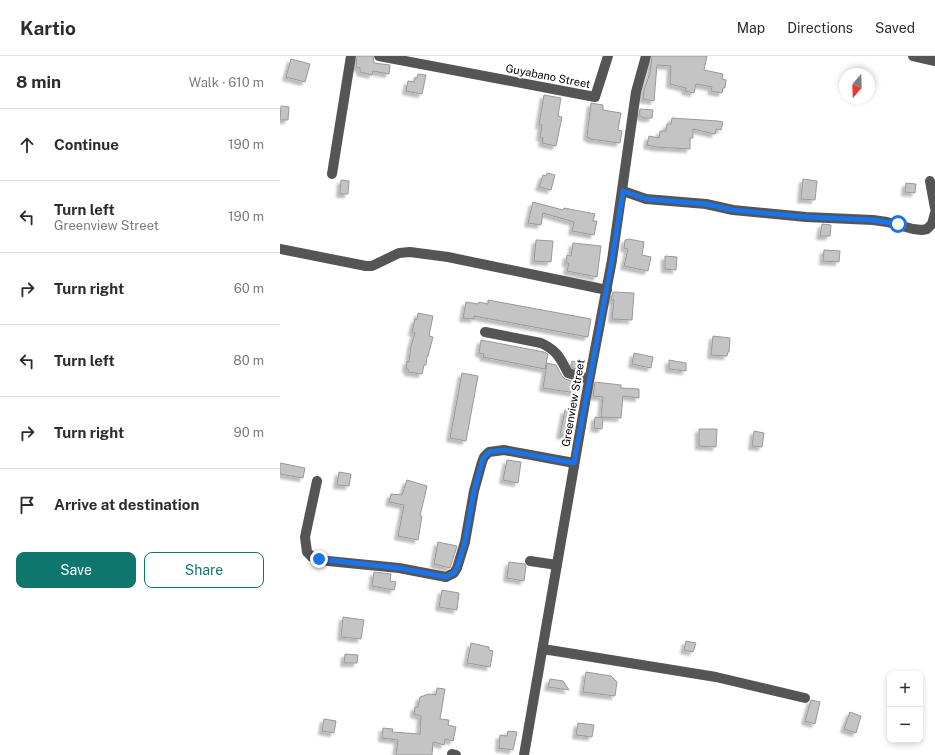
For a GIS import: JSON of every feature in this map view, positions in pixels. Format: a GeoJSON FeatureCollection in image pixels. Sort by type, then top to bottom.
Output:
{"type":"FeatureCollection","features":[{"type":"Feature","properties":{"kind":"street"},"geometry":{"type":"LineString","coordinates":[[332,174],[351,56]]}},
{"type":"Feature","properties":{"kind":"street","name":"Guyabano Street"},"geometry":{"type":"LineString","coordinates":[[379,56],[595,97],[608,56]]}},
{"type":"Feature","properties":{"kind":"street","name":"Greenview Street"},"geometry":{"type":"LineString","coordinates":[[524,755],[574,463],[607,290],[623,191],[636,92],[646,56]]}},
{"type":"Feature","properties":{"kind":"street"},"geometry":{"type":"LineString","coordinates":[[914,56],[935,61]]}},
{"type":"Feature","properties":{"kind":"street"},"geometry":{"type":"LineString","coordinates":[[930,181],[935,208]]}},
{"type":"Feature","properties":{"kind":"street"},"geometry":{"type":"LineString","coordinates":[[623,191],[646,199],[706,204],[733,210],[806,217],[873,220],[922,230],[932,224],[935,213]]}},
{"type":"Feature","properties":{"kind":"street"},"geometry":{"type":"LineString","coordinates":[[280,249],[366,266],[372,266],[399,253],[410,252],[448,257],[607,290]]}},
{"type":"Feature","properties":{"kind":"street"},"geometry":{"type":"LineString","coordinates":[[485,332],[545,345],[555,351],[568,373],[589,379]]}},
{"type":"Feature","properties":{"kind":"street"},"geometry":{"type":"LineString","coordinates":[[317,481],[305,537],[308,552],[312,557],[328,561],[399,568],[446,577],[454,573],[457,568],[465,542],[474,491],[480,469],[484,457],[489,452],[504,450],[574,463]]}},
{"type":"Feature","properties":{"kind":"street"},"geometry":{"type":"LineString","coordinates":[[530,561],[557,565]]}},
{"type":"Feature","properties":{"kind":"street"},"geometry":{"type":"LineString","coordinates":[[543,649],[716,678],[805,698]]}},
{"type":"Feature","properties":{"kind":"street"},"geometry":{"type":"LineString","coordinates":[[452,754],[456,755]]}},
{"type":"Feature","properties":{"kind":"building"},"geometry":{"type":"Polygon","coordinates":[[[357,56],[373,56],[374,63],[390,65],[389,74],[373,71],[372,75],[360,72],[360,68],[356,67],[357,56]]]}},
{"type":"Feature","properties":{"kind":"building"},"geometry":{"type":"Polygon","coordinates":[[[652,56],[707,56],[704,70],[723,74],[722,79],[726,80],[725,88],[723,88],[722,93],[711,91],[712,87],[696,84],[694,93],[685,91],[686,88],[670,84],[671,66],[657,65],[654,101],[643,99],[644,90],[650,73],[652,56]]]}},
{"type":"Feature","properties":{"kind":"building"},"geometry":{"type":"Polygon","coordinates":[[[291,59],[310,64],[305,82],[286,77],[291,59]]]}},
{"type":"Feature","properties":{"kind":"building"},"geometry":{"type":"Polygon","coordinates":[[[418,74],[426,75],[422,94],[406,91],[408,81],[414,82],[418,74]]]}},
{"type":"Feature","properties":{"kind":"building"},"geometry":{"type":"Polygon","coordinates":[[[544,95],[561,98],[558,116],[562,117],[556,146],[542,143],[543,138],[540,137],[542,125],[539,125],[544,95]]]}},
{"type":"Feature","properties":{"kind":"building"},"geometry":{"type":"Polygon","coordinates":[[[591,103],[603,105],[603,110],[621,113],[618,130],[622,131],[620,143],[590,139],[587,137],[591,103]]]}},
{"type":"Feature","properties":{"kind":"building"},"geometry":{"type":"Polygon","coordinates":[[[281,106],[289,107],[288,120],[280,120],[281,106]]]}},
{"type":"Feature","properties":{"kind":"building"},"geometry":{"type":"Polygon","coordinates":[[[640,109],[653,110],[652,118],[644,118],[639,115],[640,109]]]}},
{"type":"Feature","properties":{"kind":"building"},"geometry":{"type":"Polygon","coordinates":[[[672,118],[723,122],[721,130],[716,129],[715,134],[693,129],[693,138],[690,138],[690,149],[647,145],[649,136],[659,138],[660,131],[666,131],[667,124],[671,124],[672,118]]]}},
{"type":"Feature","properties":{"kind":"building"},"geometry":{"type":"Polygon","coordinates":[[[547,173],[555,175],[551,190],[539,187],[543,175],[546,176],[547,173]]]}},
{"type":"Feature","properties":{"kind":"building"},"geometry":{"type":"Polygon","coordinates":[[[803,179],[817,181],[815,200],[801,199],[803,179]]]}},
{"type":"Feature","properties":{"kind":"building"},"geometry":{"type":"Polygon","coordinates":[[[341,180],[349,181],[348,194],[340,194],[341,180]]]}},
{"type":"Feature","properties":{"kind":"building"},"geometry":{"type":"Polygon","coordinates":[[[906,183],[916,184],[915,193],[905,192],[906,183]]]}},
{"type":"Feature","properties":{"kind":"building"},"geometry":{"type":"Polygon","coordinates":[[[533,202],[563,210],[564,208],[595,214],[593,221],[597,221],[594,235],[572,231],[574,222],[543,213],[541,225],[528,223],[533,202]]]}},
{"type":"Feature","properties":{"kind":"building"},"geometry":{"type":"Polygon","coordinates":[[[822,224],[831,225],[830,236],[820,236],[822,224]]]}},
{"type":"Feature","properties":{"kind":"building"},"geometry":{"type":"Polygon","coordinates":[[[629,239],[644,242],[642,255],[651,257],[648,271],[624,266],[628,249],[624,248],[625,240],[629,239]]]}},
{"type":"Feature","properties":{"kind":"building"},"geometry":{"type":"Polygon","coordinates":[[[536,240],[553,241],[551,262],[534,261],[536,240]]]}},
{"type":"Feature","properties":{"kind":"building"},"geometry":{"type":"Polygon","coordinates":[[[573,243],[601,246],[597,277],[567,271],[569,263],[566,263],[567,255],[571,256],[573,243]]]}},
{"type":"Feature","properties":{"kind":"building"},"geometry":{"type":"Polygon","coordinates":[[[824,250],[840,251],[839,262],[823,261],[824,250]]]}},
{"type":"Feature","properties":{"kind":"building"},"geometry":{"type":"Polygon","coordinates":[[[665,256],[677,257],[676,270],[665,269],[665,256]]]}},
{"type":"Feature","properties":{"kind":"building"},"geometry":{"type":"Polygon","coordinates":[[[613,292],[634,293],[632,320],[612,319],[614,300],[611,300],[613,292]]]}},
{"type":"Feature","properties":{"kind":"building"},"geometry":{"type":"Polygon","coordinates":[[[488,300],[591,319],[588,337],[474,316],[474,319],[463,318],[466,302],[488,304],[488,300]]]}},
{"type":"Feature","properties":{"kind":"building"},"geometry":{"type":"Polygon","coordinates":[[[418,313],[433,316],[429,336],[433,337],[427,356],[426,365],[424,365],[422,374],[408,372],[408,369],[406,369],[407,361],[409,362],[411,346],[415,333],[412,332],[418,313]]]}},
{"type":"Feature","properties":{"kind":"building"},"geometry":{"type":"Polygon","coordinates":[[[713,336],[730,338],[729,352],[727,356],[711,355],[713,336]]]}},
{"type":"Feature","properties":{"kind":"building"},"geometry":{"type":"Polygon","coordinates":[[[481,340],[544,352],[548,354],[545,369],[483,357],[484,354],[479,353],[481,340]]]}},
{"type":"Feature","properties":{"kind":"building"},"geometry":{"type":"Polygon","coordinates":[[[634,353],[653,357],[651,368],[632,364],[634,353]]]}},
{"type":"Feature","properties":{"kind":"building"},"geometry":{"type":"Polygon","coordinates":[[[669,360],[686,363],[686,371],[669,369],[669,360]]]}},
{"type":"Feature","properties":{"kind":"building"},"geometry":{"type":"Polygon","coordinates":[[[572,361],[582,363],[580,370],[573,368],[571,365],[572,361]]]}},
{"type":"Feature","properties":{"kind":"building"},"geometry":{"type":"Polygon","coordinates":[[[547,363],[556,365],[565,379],[578,383],[576,393],[543,388],[547,363]]]}},
{"type":"Feature","properties":{"kind":"building"},"geometry":{"type":"Polygon","coordinates":[[[462,373],[478,376],[466,441],[450,438],[462,373]]]}},
{"type":"Feature","properties":{"kind":"building"},"geometry":{"type":"Polygon","coordinates":[[[595,382],[621,385],[621,388],[639,389],[639,398],[623,396],[621,418],[601,417],[603,397],[593,396],[595,382]]]}},
{"type":"Feature","properties":{"kind":"building"},"geometry":{"type":"Polygon","coordinates":[[[565,410],[574,412],[570,436],[560,435],[565,410]]]}},
{"type":"Feature","properties":{"kind":"building"},"geometry":{"type":"Polygon","coordinates":[[[595,417],[603,418],[602,429],[594,428],[595,417]]]}},
{"type":"Feature","properties":{"kind":"building"},"geometry":{"type":"Polygon","coordinates":[[[699,429],[717,429],[716,447],[699,446],[699,429]]]}},
{"type":"Feature","properties":{"kind":"building"},"geometry":{"type":"Polygon","coordinates":[[[754,431],[764,433],[762,447],[752,446],[754,431]]]}},
{"type":"Feature","properties":{"kind":"building"},"geometry":{"type":"Polygon","coordinates":[[[507,460],[521,462],[518,483],[503,480],[507,460]]]}},
{"type":"Feature","properties":{"kind":"building"},"geometry":{"type":"Polygon","coordinates":[[[280,463],[305,468],[303,478],[280,474],[280,463]]]}},
{"type":"Feature","properties":{"kind":"building"},"geometry":{"type":"Polygon","coordinates":[[[339,472],[351,474],[349,486],[337,485],[339,472]]]}},
{"type":"Feature","properties":{"kind":"building"},"geometry":{"type":"Polygon","coordinates":[[[407,480],[427,486],[420,516],[422,516],[418,540],[398,536],[404,505],[389,502],[391,494],[402,495],[407,480]]]}},
{"type":"Feature","properties":{"kind":"building"},"geometry":{"type":"Polygon","coordinates":[[[438,542],[457,546],[450,568],[434,564],[438,542]]]}},
{"type":"Feature","properties":{"kind":"building"},"geometry":{"type":"Polygon","coordinates":[[[509,562],[525,564],[524,581],[507,578],[509,562]]]}},
{"type":"Feature","properties":{"kind":"building"},"geometry":{"type":"Polygon","coordinates":[[[374,572],[391,574],[390,581],[396,582],[394,590],[372,586],[374,572]]]}},
{"type":"Feature","properties":{"kind":"building"},"geometry":{"type":"Polygon","coordinates":[[[442,590],[459,593],[457,610],[439,607],[442,590]]]}},
{"type":"Feature","properties":{"kind":"building"},"geometry":{"type":"Polygon","coordinates":[[[343,617],[364,620],[361,639],[341,637],[343,617]]]}},
{"type":"Feature","properties":{"kind":"building"},"geometry":{"type":"Polygon","coordinates":[[[686,641],[696,643],[693,652],[684,650],[686,641]]]}},
{"type":"Feature","properties":{"kind":"building"},"geometry":{"type":"Polygon","coordinates":[[[471,643],[489,647],[489,650],[493,651],[490,667],[467,663],[471,643]]]}},
{"type":"Feature","properties":{"kind":"building"},"geometry":{"type":"Polygon","coordinates":[[[345,654],[358,655],[357,663],[344,663],[345,654]]]}},
{"type":"Feature","properties":{"kind":"building"},"geometry":{"type":"Polygon","coordinates":[[[586,672],[611,676],[617,682],[615,696],[583,692],[586,672]]]}},
{"type":"Feature","properties":{"kind":"building"},"geometry":{"type":"Polygon","coordinates":[[[550,679],[563,681],[569,690],[548,687],[550,679]]]}},
{"type":"Feature","properties":{"kind":"building"},"geometry":{"type":"Polygon","coordinates":[[[437,688],[445,689],[440,719],[449,720],[448,725],[456,727],[453,741],[445,739],[444,745],[433,742],[432,755],[396,755],[398,740],[382,738],[383,728],[393,729],[392,732],[420,734],[421,716],[414,714],[415,707],[418,707],[420,697],[429,694],[436,695],[437,688]]]}},
{"type":"Feature","properties":{"kind":"building"},"geometry":{"type":"Polygon","coordinates":[[[811,700],[820,702],[815,724],[805,721],[811,700]]]}},
{"type":"Feature","properties":{"kind":"building"},"geometry":{"type":"Polygon","coordinates":[[[850,712],[861,716],[856,733],[844,729],[850,712]]]}},
{"type":"Feature","properties":{"kind":"building"},"geometry":{"type":"Polygon","coordinates":[[[324,719],[336,721],[334,733],[322,731],[324,719]]]}},
{"type":"Feature","properties":{"kind":"building"},"geometry":{"type":"Polygon","coordinates":[[[578,723],[594,725],[592,737],[576,735],[578,723]]]}},
{"type":"Feature","properties":{"kind":"building"},"geometry":{"type":"Polygon","coordinates":[[[508,731],[517,732],[513,750],[499,748],[500,735],[507,736],[508,731]]]}},
{"type":"Feature","properties":{"kind":"route"},"geometry":{"type":"LineString","coordinates":[[319,559],[399,568],[446,577],[450,576],[457,568],[465,542],[474,491],[482,462],[484,457],[489,452],[504,450],[574,463],[612,260],[623,191],[646,199],[706,204],[733,210],[806,217],[873,220],[898,224]]}}]}
